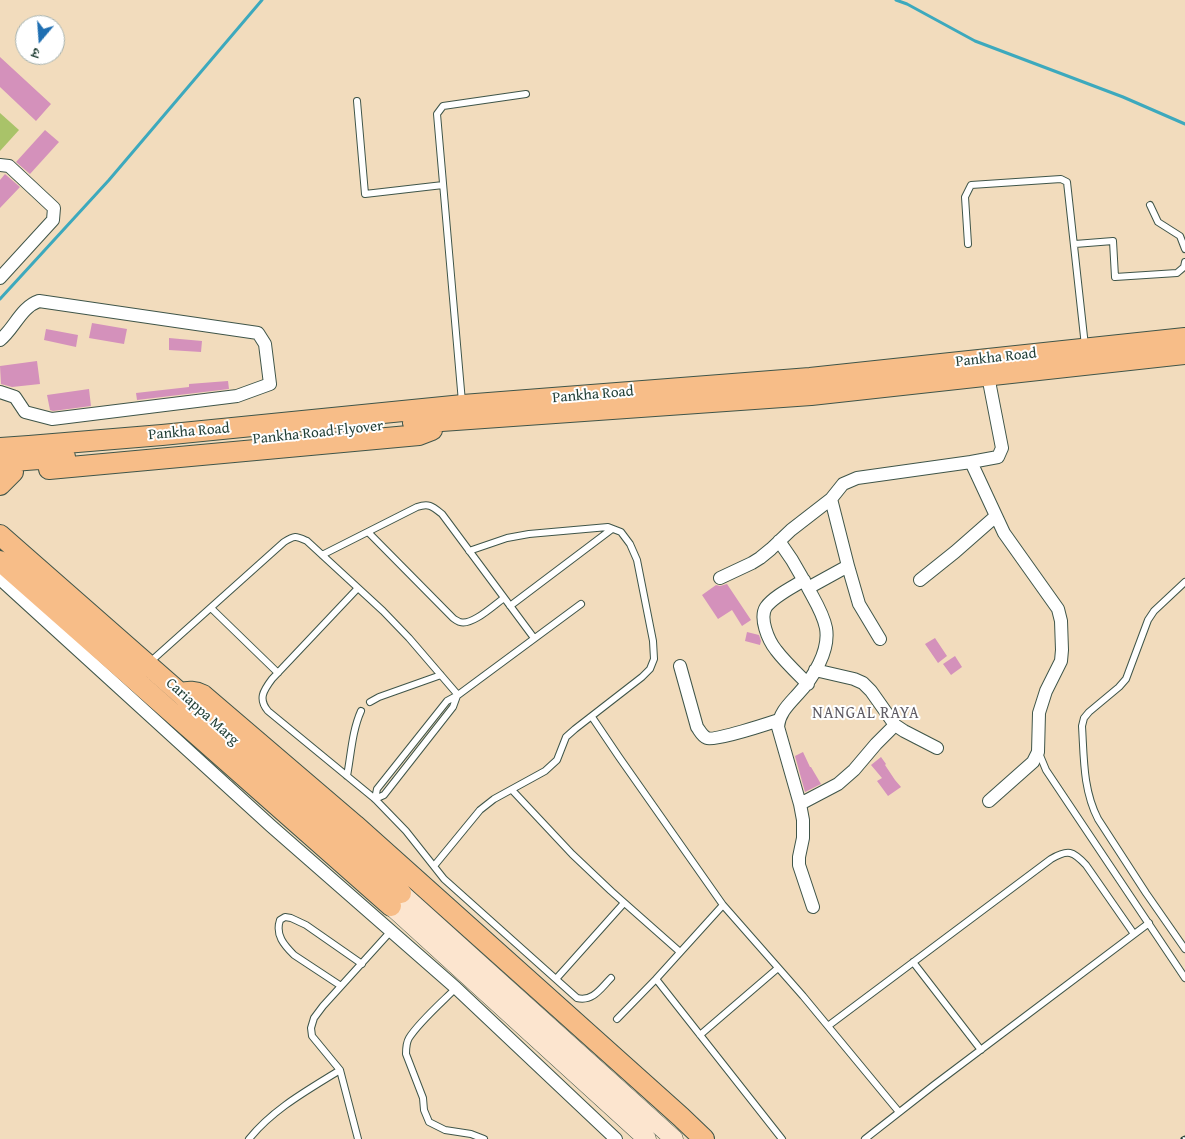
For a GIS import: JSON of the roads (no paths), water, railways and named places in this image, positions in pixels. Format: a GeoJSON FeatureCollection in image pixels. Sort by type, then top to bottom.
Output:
{"type":"FeatureCollection","features":[{"type":"Feature","properties":{"kind":"main road","name":"Pankha Road"},"geometry":{"type":"LineString","coordinates":[[0,448],[460,413],[811,395],[987,368],[1085,349],[1185,338]]}},
{"type":"Feature","properties":{"kind":"main road","name":"Pankha Road"},"geometry":{"type":"LineString","coordinates":[[987,368],[1185,354]]}},
{"type":"Feature","properties":{"kind":"main road","name":"Pankha Road Flyover"},"geometry":{"type":"LineString","coordinates":[[3,473],[28,461],[414,423],[460,413]]}},
{"type":"Feature","properties":{"kind":"main road"},"geometry":{"type":"LineString","coordinates":[[3,473],[419,435],[460,413]]}},
{"type":"Feature","properties":{"kind":"main road","name":"Cariappa Marg"},"geometry":{"type":"LineString","coordinates":[[1,533],[180,693],[396,899]]}},
{"type":"Feature","properties":{"kind":"main road","name":"Cariappa Marg"},"geometry":{"type":"LineString","coordinates":[[0,561],[396,899]]}},
{"type":"Feature","properties":{"kind":"main road"},"geometry":{"type":"LineString","coordinates":[[180,693],[196,691],[203,695],[359,829],[704,1139]]}},
{"type":"Feature","properties":{"kind":"main road"},"geometry":{"type":"LineString","coordinates":[[396,899],[647,1139]]}},
{"type":"Feature","properties":{"kind":"main road"},"geometry":{"type":"LineString","coordinates":[[396,899],[674,1139]]}},
{"type":"Feature","properties":{"kind":"street"},"geometry":{"type":"LineString","coordinates":[[0,165],[8,166],[54,208],[53,220],[0,278]]}},
{"type":"Feature","properties":{"kind":"street"},"geometry":{"type":"LineString","coordinates":[[0,340],[27,308],[39,301],[258,333],[265,344],[270,384],[236,396],[52,419],[25,412],[15,397],[0,392]]}},
{"type":"Feature","properties":{"kind":"street"},"geometry":{"type":"LineString","coordinates":[[720,578],[752,563],[772,549],[791,530],[830,499],[842,484],[857,478],[998,457],[1002,448],[987,368]]}},
{"type":"Feature","properties":{"kind":"street"},"geometry":{"type":"LineString","coordinates":[[971,462],[1004,533],[1058,609],[1062,650],[1061,661],[1046,691],[1039,713],[1038,752],[1033,762],[989,801]]}},
{"type":"Feature","properties":{"kind":"street"},"geometry":{"type":"LineString","coordinates":[[830,499],[859,604],[880,639]]}},
{"type":"Feature","properties":{"kind":"street"},"geometry":{"type":"LineString","coordinates":[[920,580],[996,516]]}},
{"type":"Feature","properties":{"kind":"street"},"geometry":{"type":"LineString","coordinates":[[779,541],[806,584],[819,608],[826,627],[827,639],[822,656],[808,684],[781,715],[778,727],[800,804],[803,820],[803,838],[799,865],[813,907]]}},
{"type":"Feature","properties":{"kind":"street"},"geometry":{"type":"LineString","coordinates":[[808,684],[774,648],[764,627],[762,616],[766,606],[778,596],[848,566]]}},
{"type":"Feature","properties":{"kind":"street"},"geometry":{"type":"LineString","coordinates":[[0,579],[271,826],[456,988],[616,1139]]}},
{"type":"Feature","properties":{"kind":"street"},"geometry":{"type":"LineString","coordinates":[[680,666],[697,727],[702,735],[708,739],[719,738],[779,720]]}},
{"type":"Feature","properties":{"kind":"street"},"geometry":{"type":"LineString","coordinates":[[815,670],[854,679],[863,683],[871,691],[895,725],[937,748]]}},
{"type":"Feature","properties":{"kind":"street"},"geometry":{"type":"LineString","coordinates":[[800,804],[838,784],[854,770],[895,725]]}},
{"type":"Feature","properties":{"kind":"lane"},"geometry":{"type":"LineString","coordinates":[[460,413],[437,114],[443,106],[526,94]]}},
{"type":"Feature","properties":{"kind":"lane"},"geometry":{"type":"LineString","coordinates":[[357,101],[365,194],[443,185]]}},
{"type":"Feature","properties":{"kind":"lane"},"geometry":{"type":"LineString","coordinates":[[968,244],[965,197],[971,186],[1060,179],[1068,182],[1085,349]]}},
{"type":"Feature","properties":{"kind":"lane"},"geometry":{"type":"LineString","coordinates":[[1150,205],[1158,222],[1180,236],[1185,249]]}},
{"type":"Feature","properties":{"kind":"lane"},"geometry":{"type":"LineString","coordinates":[[1074,244],[1112,241],[1116,277],[1176,272],[1184,267],[1185,262]]}},
{"type":"Feature","properties":{"kind":"lane"},"geometry":{"type":"LineString","coordinates":[[322,555],[426,504],[442,514],[534,638]]}},
{"type":"Feature","properties":{"kind":"lane"},"geometry":{"type":"LineString","coordinates":[[434,866],[480,810],[494,799],[545,771],[557,760],[566,737],[642,677],[650,669],[654,659],[653,641],[637,560],[630,544],[621,532],[608,527],[529,534],[506,538],[468,551]]}},
{"type":"Feature","properties":{"kind":"lane"},"geometry":{"type":"LineString","coordinates":[[510,606],[612,529]]}},
{"type":"Feature","properties":{"kind":"lane"},"geometry":{"type":"LineString","coordinates":[[368,532],[453,618],[460,622],[473,620],[504,598]]}},
{"type":"Feature","properties":{"kind":"lane"},"geometry":{"type":"LineString","coordinates":[[148,664],[284,542],[297,536],[307,541],[383,612],[409,638],[458,695]]}},
{"type":"Feature","properties":{"kind":"lane"},"geometry":{"type":"LineString","coordinates":[[1185,582],[1154,611],[1148,620],[1126,679],[1120,688],[1089,712],[1084,718],[1082,726],[1085,778],[1092,808],[1185,950]]}},
{"type":"Feature","properties":{"kind":"lane"},"geometry":{"type":"LineString","coordinates":[[358,588],[264,689],[262,696],[263,705],[375,799],[406,831],[444,879],[577,998],[583,1000],[591,998],[611,978]]}},
{"type":"Feature","properties":{"kind":"lane"},"geometry":{"type":"LineString","coordinates":[[375,799],[384,795],[453,706],[458,695],[581,604]]}},
{"type":"Feature","properties":{"kind":"lane"},"geometry":{"type":"LineString","coordinates":[[210,608],[278,673]]}},
{"type":"Feature","properties":{"kind":"lane"},"geometry":{"type":"LineString","coordinates":[[370,702],[440,675]]}},
{"type":"Feature","properties":{"kind":"lane"},"geometry":{"type":"LineString","coordinates":[[347,776],[355,730],[361,711]]}},
{"type":"Feature","properties":{"kind":"lane"},"geometry":{"type":"LineString","coordinates":[[592,717],[723,905],[828,1026],[899,1112]]}},
{"type":"Feature","properties":{"kind":"lane"},"geometry":{"type":"LineString","coordinates":[[1038,752],[1046,770],[1185,978]]}},
{"type":"Feature","properties":{"kind":"lane"},"geometry":{"type":"LineString","coordinates":[[512,790],[572,854],[680,952]]}},
{"type":"Feature","properties":{"kind":"lane"},"geometry":{"type":"LineString","coordinates":[[828,1026],[1060,853],[1068,852],[1077,855],[1134,934]]}},
{"type":"Feature","properties":{"kind":"lane"},"geometry":{"type":"LineString","coordinates":[[556,979],[624,903]]}},
{"type":"Feature","properties":{"kind":"lane"},"geometry":{"type":"LineString","coordinates":[[617,1020],[723,905]]}},
{"type":"Feature","properties":{"kind":"lane"},"geometry":{"type":"LineString","coordinates":[[341,986],[288,949],[281,940],[278,931],[280,920],[285,917],[291,918],[306,925],[362,964]]}},
{"type":"Feature","properties":{"kind":"lane"},"geometry":{"type":"LineString","coordinates":[[864,1139],[1149,923]]}},
{"type":"Feature","properties":{"kind":"lane"},"geometry":{"type":"LineString","coordinates":[[358,1139],[340,1070],[312,1036],[311,1028],[314,1018],[323,1006],[391,932]]}},
{"type":"Feature","properties":{"kind":"lane"},"geometry":{"type":"LineString","coordinates":[[913,962],[981,1050]]}},
{"type":"Feature","properties":{"kind":"lane"},"geometry":{"type":"LineString","coordinates":[[700,1035],[778,968]]}},
{"type":"Feature","properties":{"kind":"lane"},"geometry":{"type":"LineString","coordinates":[[656,979],[782,1139]]}},
{"type":"Feature","properties":{"kind":"lane"},"geometry":{"type":"LineString","coordinates":[[456,988],[408,1039],[406,1054],[429,1122],[445,1130],[471,1134],[484,1139]]}},
{"type":"Feature","properties":{"kind":"lane"},"geometry":{"type":"LineString","coordinates":[[249,1139],[258,1127],[280,1108],[340,1070]]}},
{"type":"Feature","properties":{"kind":"waterway"},"geometry":{"type":"LineString","coordinates":[[0,299],[109,180],[262,0]]}},
{"type":"Feature","properties":{"kind":"waterway"},"geometry":{"type":"LineString","coordinates":[[896,0],[907,4],[975,41],[1123,97],[1185,124]]}},
{"type":"Feature","properties":{"kind":"district","name":"NANGAL RAYA"},"geometry":{"type":"Point","coordinates":[866,714]}}]}
